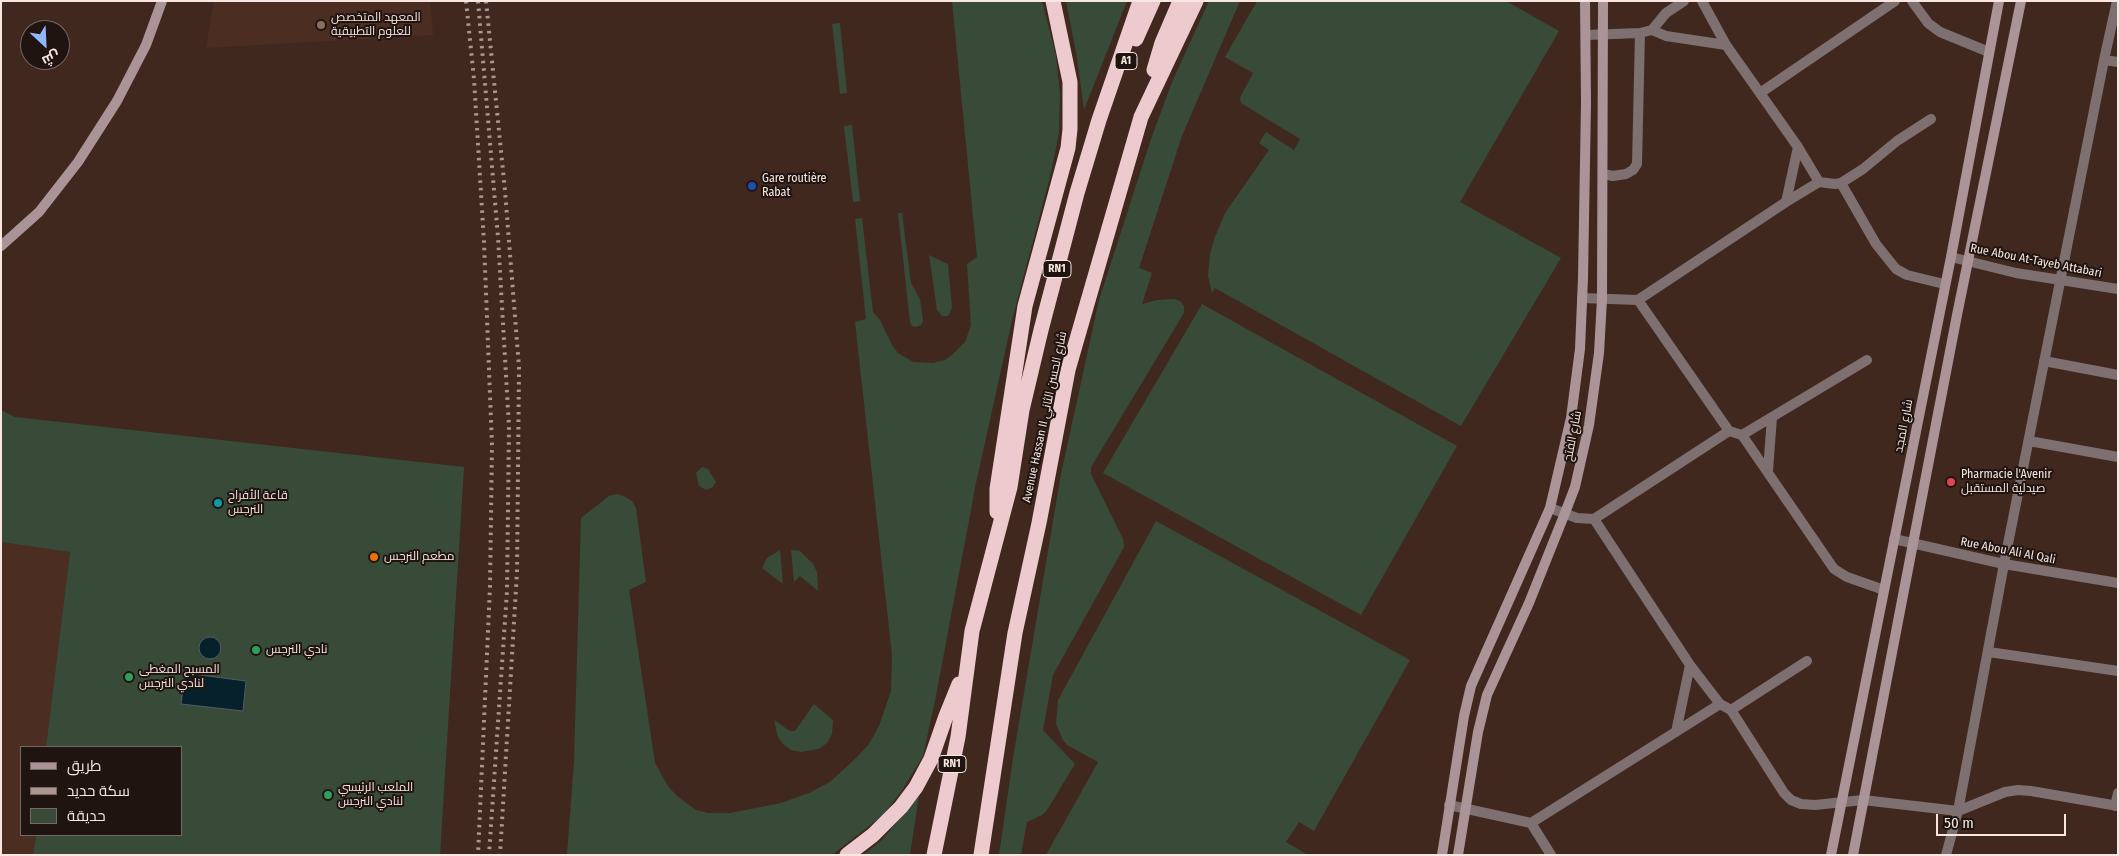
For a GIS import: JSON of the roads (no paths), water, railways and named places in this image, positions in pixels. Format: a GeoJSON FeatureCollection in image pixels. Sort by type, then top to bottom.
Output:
{"type":"FeatureCollection","features":[{"type":"Feature","properties":{"kind":"highway","name":"RN1"},"geometry":{"type":"LineString","coordinates":[[995,543],[998,489],[1025,306],[1068,148],[1070,82],[1053,1]]}},
{"type":"Feature","properties":{"kind":"highway","name":"Avenue Hassan II شارع الحسن الثاني"},"geometry":{"type":"LineString","coordinates":[[934,855],[958,737],[972,631],[1010,487],[1022,410],[1041,330],[1098,120],[1140,1]]}},
{"type":"Feature","properties":{"kind":"highway","name":"A1"},"geometry":{"type":"LineString","coordinates":[[1098,120],[1153,1]]}},
{"type":"Feature","properties":{"kind":"highway","name":"A1"},"geometry":{"type":"LineString","coordinates":[[1141,117],[1162,44],[1180,1]]}},
{"type":"Feature","properties":{"kind":"highway","name":"Avenue Hassan II شارع الحسن الثاني"},"geometry":{"type":"LineString","coordinates":[[981,855],[1015,633],[1039,523],[1068,370],[1141,117],[1196,1]]}},
{"type":"Feature","properties":{"kind":"highway"},"geometry":{"type":"LineString","coordinates":[[847,855],[873,835],[901,807],[916,787],[931,759],[946,716],[966,672]]}},
{"type":"Feature","properties":{"kind":"street"},"geometry":{"type":"LineString","coordinates":[[1,246],[38,212],[78,162],[117,101],[146,45],[162,1]]}},
{"type":"Feature","properties":{"kind":"street","name":"شارع الفتح"},"geometry":{"type":"LineString","coordinates":[[1442,855],[1467,701],[1477,670],[1550,508],[1566,444],[1575,392],[1580,349],[1582,298],[1585,1]]}},
{"type":"Feature","properties":{"kind":"street","name":"شارع الفتح"},"geometry":{"type":"LineString","coordinates":[[1458,855],[1478,732],[1487,695],[1548,560],[1575,487],[1589,425],[1599,353],[1602,299],[1603,1]]}},
{"type":"Feature","properties":{"kind":"street"},"geometry":{"type":"LineString","coordinates":[[1586,35],[1640,33],[1652,30],[1666,13],[1684,1]]}},
{"type":"Feature","properties":{"kind":"street"},"geometry":{"type":"LineString","coordinates":[[1702,1],[1726,45],[1798,147],[1819,182]]}},
{"type":"Feature","properties":{"kind":"street"},"geometry":{"type":"LineString","coordinates":[[1760,93],[1895,1]]}},
{"type":"Feature","properties":{"kind":"street"},"geometry":{"type":"LineString","coordinates":[[1912,1],[1928,23],[1940,32],[1989,52]]}},
{"type":"Feature","properties":{"kind":"street","name":"شارع المجد"},"geometry":{"type":"LineString","coordinates":[[1831,855],[1944,284],[1951,257],[1999,1]]}},
{"type":"Feature","properties":{"kind":"street"},"geometry":{"type":"LineString","coordinates":[[1853,855],[1968,262],[2021,1]]}},
{"type":"Feature","properties":{"kind":"street"},"geometry":{"type":"LineString","coordinates":[[1946,855],[1958,811],[2004,564],[2117,1]]}},
{"type":"Feature","properties":{"kind":"street"},"geometry":{"type":"LineString","coordinates":[[1652,30],[1666,36],[1726,45]]}},
{"type":"Feature","properties":{"kind":"street"},"geometry":{"type":"LineString","coordinates":[[1603,174],[1613,176],[1626,174],[1633,170],[1637,164],[1640,33]]}},
{"type":"Feature","properties":{"kind":"street"},"geometry":{"type":"LineString","coordinates":[[2104,60],[2118,62]]}},
{"type":"Feature","properties":{"kind":"street"},"geometry":{"type":"LineString","coordinates":[[1582,298],[1638,300],[1819,182],[1841,183],[1863,169],[1897,141],[1931,119]]}},
{"type":"Feature","properties":{"kind":"street"},"geometry":{"type":"LineString","coordinates":[[1786,202],[1798,147]]}},
{"type":"Feature","properties":{"kind":"street"},"geometry":{"type":"LineString","coordinates":[[1841,183],[1876,244],[1896,269],[1907,275],[1944,284]]}},
{"type":"Feature","properties":{"kind":"street","name":"Rue Abou At-Tayeb Attabari"},"geometry":{"type":"LineString","coordinates":[[1951,257],[2016,273],[2118,289]]}},
{"type":"Feature","properties":{"kind":"street"},"geometry":{"type":"LineString","coordinates":[[1638,300],[1729,431],[1742,435],[1834,569],[1846,577],[1884,590]]}},
{"type":"Feature","properties":{"kind":"street"},"geometry":{"type":"LineString","coordinates":[[1742,435],[1867,360]]}},
{"type":"Feature","properties":{"kind":"street"},"geometry":{"type":"LineString","coordinates":[[2044,361],[2118,375]]}},
{"type":"Feature","properties":{"kind":"street"},"geometry":{"type":"LineString","coordinates":[[1768,471],[1772,417]]}},
{"type":"Feature","properties":{"kind":"street"},"geometry":{"type":"LineString","coordinates":[[1550,508],[1577,518],[1594,519],[1729,431]]}},
{"type":"Feature","properties":{"kind":"street"},"geometry":{"type":"LineString","coordinates":[[2029,441],[2118,457]]}},
{"type":"Feature","properties":{"kind":"street"},"geometry":{"type":"LineString","coordinates":[[1594,519],[1690,665],[1720,704],[1731,710],[1777,783],[1791,800],[1802,804],[1815,805],[1863,800],[1958,811],[2005,792],[2018,790],[2116,806],[2118,793]]}},
{"type":"Feature","properties":{"kind":"street","name":"Rue Abou Ali Al Qali"},"geometry":{"type":"LineString","coordinates":[[1894,539],[2004,564],[2118,583]]}},
{"type":"Feature","properties":{"kind":"street"},"geometry":{"type":"LineString","coordinates":[[1498,625],[1514,634]]}},
{"type":"Feature","properties":{"kind":"street"},"geometry":{"type":"LineString","coordinates":[[1989,652],[2118,671]]}},
{"type":"Feature","properties":{"kind":"street"},"geometry":{"type":"LineString","coordinates":[[1731,710],[1807,661]]}},
{"type":"Feature","properties":{"kind":"street"},"geometry":{"type":"LineString","coordinates":[[1676,732],[1690,665]]}},
{"type":"Feature","properties":{"kind":"street"},"geometry":{"type":"LineString","coordinates":[[1531,823],[1720,704]]}},
{"type":"Feature","properties":{"kind":"street"},"geometry":{"type":"LineString","coordinates":[[1449,805],[1531,823],[1551,855]]}},
{"type":"Feature","properties":{"kind":"water"},"geometry":{"type":"Polygon","coordinates":[[[206,637],[214,637],[221,644],[221,652],[214,659],[206,659],[199,652],[199,644],[206,637]]]}},
{"type":"Feature","properties":{"kind":"water"},"geometry":{"type":"Polygon","coordinates":[[[185,673],[246,681],[243,711],[181,704],[185,673]]]}},
{"type":"Feature","properties":{"kind":"railway"},"geometry":{"type":"LineString","coordinates":[[466,1],[474,79],[484,242],[492,446],[490,587],[478,855]]}},
{"type":"Feature","properties":{"kind":"railway"},"geometry":{"type":"LineString","coordinates":[[478,1],[498,237],[509,427],[507,591],[489,855]]}},
{"type":"Feature","properties":{"kind":"railway"},"geometry":{"type":"LineString","coordinates":[[486,1],[505,191],[519,367],[517,572],[500,855]]}},
{"type":"Feature","properties":{"kind":"place","name":"المعهد المتخصص للعلوم التطبيقية"},"geometry":{"type":"Point","coordinates":[321,25]}},
{"type":"Feature","properties":{"kind":"place","name":"Gare routière Rabat"},"geometry":{"type":"Point","coordinates":[752,186]}},
{"type":"Feature","properties":{"kind":"place","name":"Pharmacie l'Avenir صيدلية المستقبل"},"geometry":{"type":"Point","coordinates":[1951,482]}},
{"type":"Feature","properties":{"kind":"place","name":"قاعة الأفراح النرجس"},"geometry":{"type":"Point","coordinates":[218,503]}},
{"type":"Feature","properties":{"kind":"place","name":"مطعم النرجس"},"geometry":{"type":"Point","coordinates":[374,557]}},
{"type":"Feature","properties":{"kind":"place","name":"نادي النرجس"},"geometry":{"type":"Point","coordinates":[256,650]}},
{"type":"Feature","properties":{"kind":"place","name":"المسبح المغطى لنادي النرجس"},"geometry":{"type":"Point","coordinates":[129,677]}},
{"type":"Feature","properties":{"kind":"place","name":"الملعب الرئيسي لنادي النرجس"},"geometry":{"type":"Point","coordinates":[328,795]}}]}
